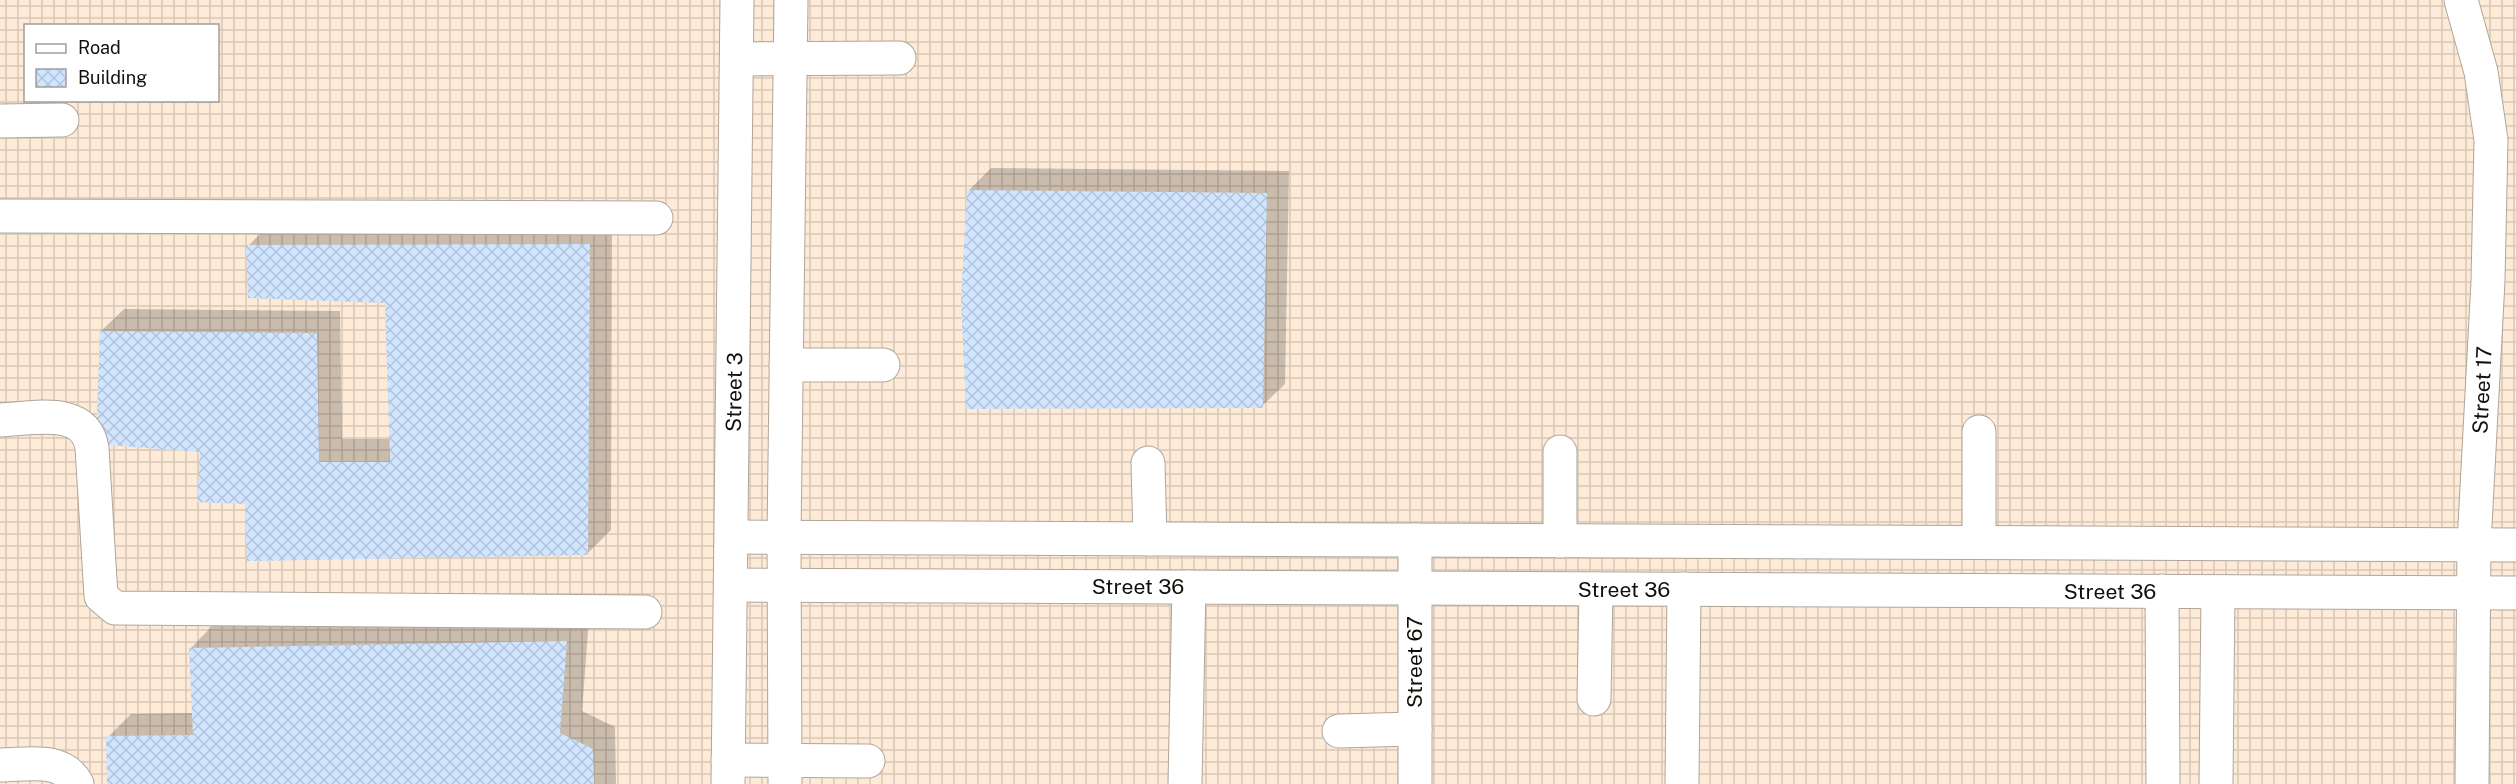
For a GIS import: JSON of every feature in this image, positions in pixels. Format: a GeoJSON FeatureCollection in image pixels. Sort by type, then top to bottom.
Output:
{"type":"FeatureCollection","features":[{"type":"Feature","properties":{"kind":"street","name":"Street 3"},"geometry":{"type":"LineString","coordinates":[[728,772],[732,585],[737,0]]}},
{"type":"Feature","properties":{"kind":"street"},"geometry":{"type":"LineString","coordinates":[[785,772],[784,537],[791,0]]}},
{"type":"Feature","properties":{"kind":"street","name":"Street 17"},"geometry":{"type":"LineString","coordinates":[[2461,0],[2481,72],[2491,140],[2502,281],[2474,544],[2472,784]]}},
{"type":"Feature","properties":{"kind":"street"},"geometry":{"type":"LineString","coordinates":[[738,59],[899,58]]}},
{"type":"Feature","properties":{"kind":"street"},"geometry":{"type":"LineString","coordinates":[[0,121],[62,120]]}},
{"type":"Feature","properties":{"kind":"street"},"geometry":{"type":"LineString","coordinates":[[0,216],[656,218]]}},
{"type":"Feature","properties":{"kind":"street"},"geometry":{"type":"LineString","coordinates":[[786,365],[883,365]]}},
{"type":"Feature","properties":{"kind":"street"},"geometry":{"type":"LineString","coordinates":[[0,420],[65,418],[81,424],[87,431],[92,448],[101,596],[115,608],[645,612]]}},
{"type":"Feature","properties":{"kind":"street"},"geometry":{"type":"LineString","coordinates":[[1978,432],[1979,542]]}},
{"type":"Feature","properties":{"kind":"street"},"geometry":{"type":"LineString","coordinates":[[1560,452],[1560,541]]}},
{"type":"Feature","properties":{"kind":"street"},"geometry":{"type":"LineString","coordinates":[[1148,463],[1150,539]]}},
{"type":"Feature","properties":{"kind":"street"},"geometry":{"type":"LineString","coordinates":[[732,537],[2516,545]]}},
{"type":"Feature","properties":{"kind":"street","name":"Street 67"},"geometry":{"type":"LineString","coordinates":[[1415,540],[1415,784]]}},
{"type":"Feature","properties":{"kind":"street","name":"Street 36"},"geometry":{"type":"LineString","coordinates":[[732,585],[2516,593]]}},
{"type":"Feature","properties":{"kind":"street"},"geometry":{"type":"LineString","coordinates":[[1185,784],[1189,587]]}},
{"type":"Feature","properties":{"kind":"street"},"geometry":{"type":"LineString","coordinates":[[1594,699],[1596,589]]}},
{"type":"Feature","properties":{"kind":"street"},"geometry":{"type":"LineString","coordinates":[[1682,784],[1684,589]]}},
{"type":"Feature","properties":{"kind":"street"},"geometry":{"type":"LineString","coordinates":[[2162,591],[2163,784]]}},
{"type":"Feature","properties":{"kind":"street"},"geometry":{"type":"LineString","coordinates":[[2216,784],[2218,592]]}},
{"type":"Feature","properties":{"kind":"street"},"geometry":{"type":"LineString","coordinates":[[1339,731],[1415,729]]}},
{"type":"Feature","properties":{"kind":"street"},"geometry":{"type":"LineString","coordinates":[[728,772],[785,772],[868,761]]}},
{"type":"Feature","properties":{"kind":"street"},"geometry":{"type":"LineString","coordinates":[[0,765],[55,764],[65,770],[77,784]]}},
{"type":"Feature","properties":{"kind":"shaded area"},"geometry":{"type":"Polygon","coordinates":[[[0,0],[2516,0],[2516,784],[0,784],[0,0]]]}},
{"type":"Feature","properties":{"kind":"building"},"geometry":{"type":"Polygon","coordinates":[[[967,190],[1267,193],[1263,408],[966,409],[961,301],[967,190]]]}},
{"type":"Feature","properties":{"kind":"building"},"geometry":{"type":"Polygon","coordinates":[[[590,244],[588,555],[247,561],[245,504],[197,502],[200,452],[96,444],[100,331],[317,333],[319,462],[390,462],[385,303],[248,298],[246,245],[590,244]]]}},
{"type":"Feature","properties":{"kind":"building"},"geometry":{"type":"Polygon","coordinates":[[[567,641],[560,733],[593,749],[594,784],[107,784],[106,736],[193,735],[189,648],[567,641]]]}}]}
